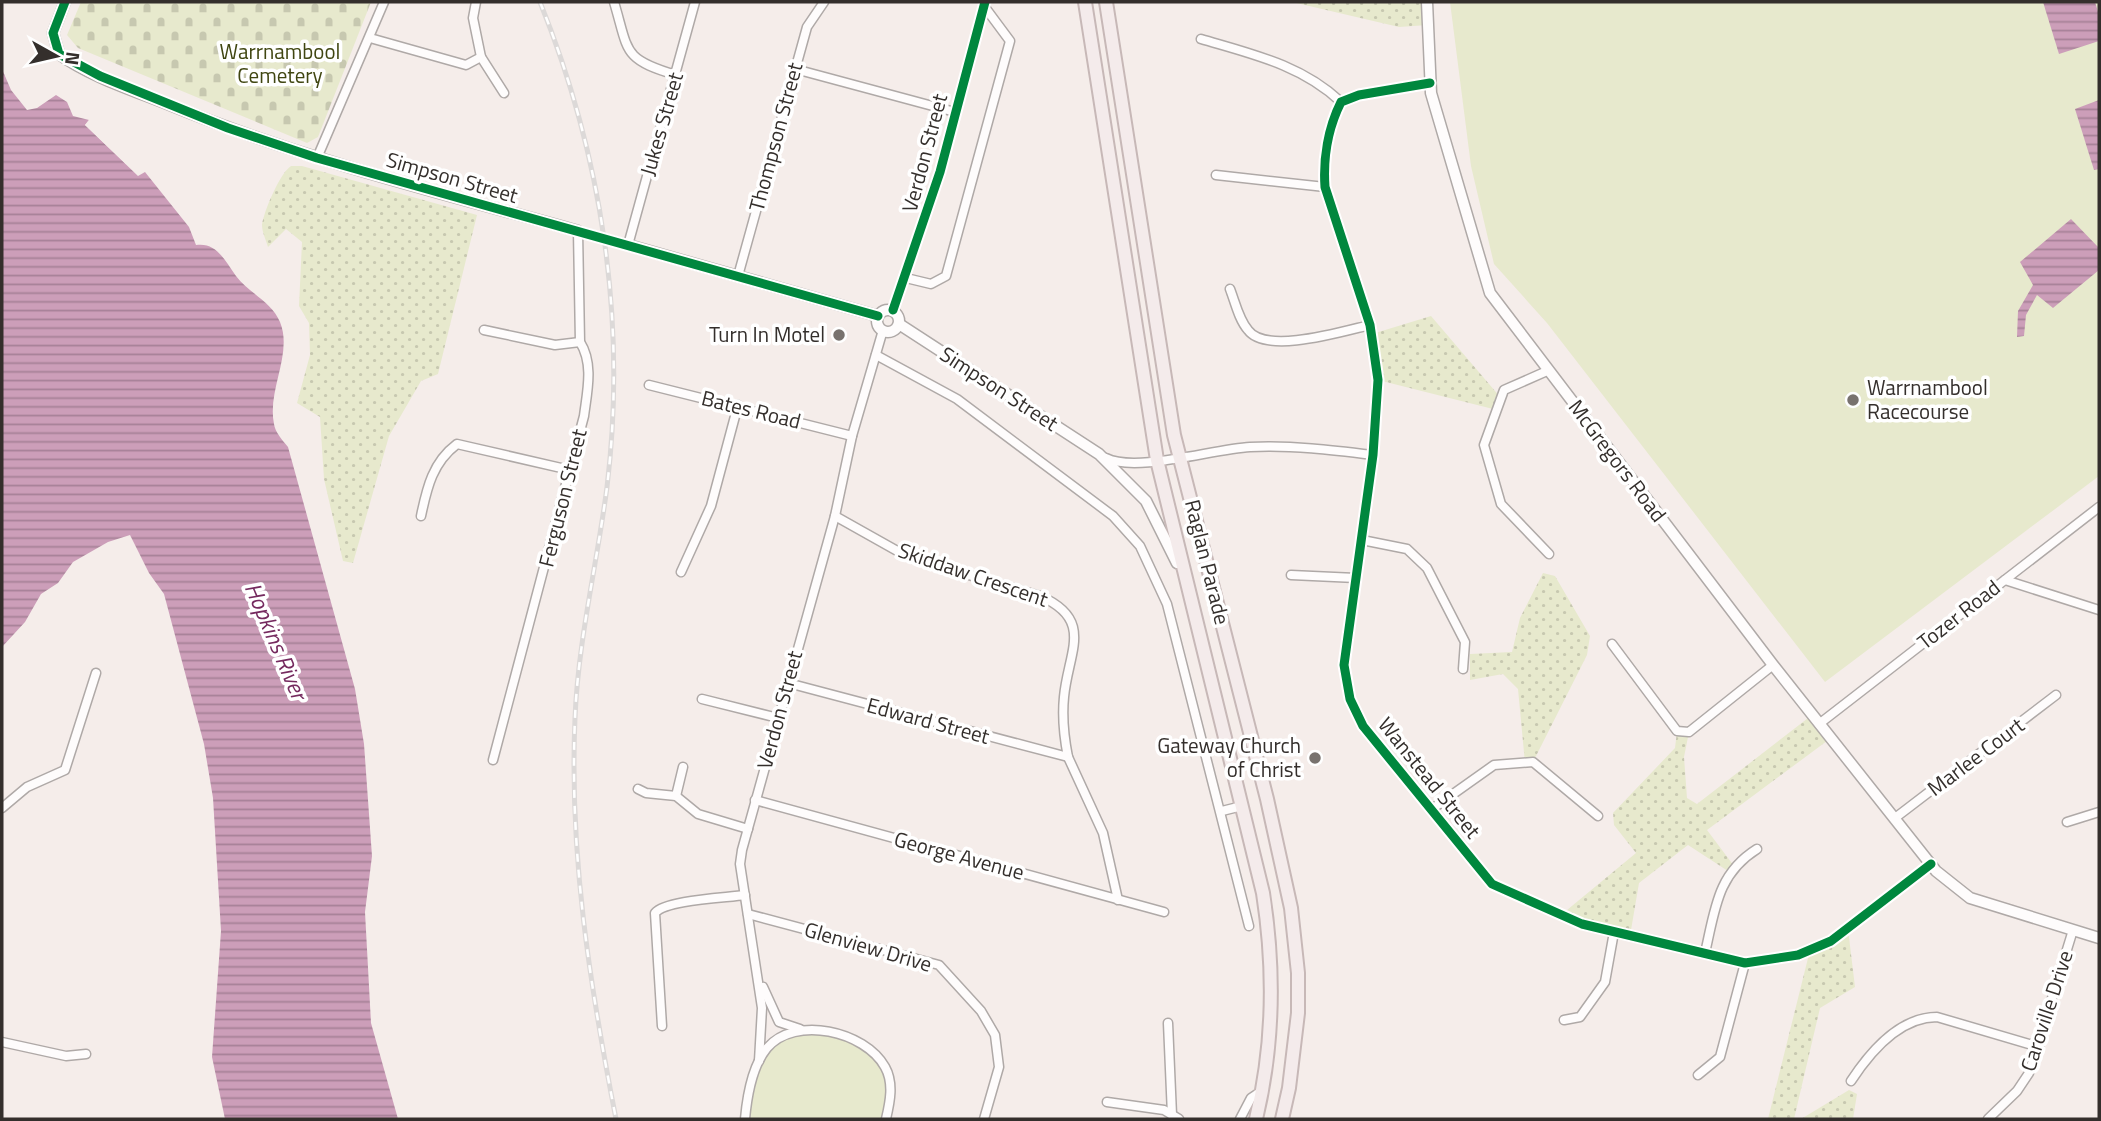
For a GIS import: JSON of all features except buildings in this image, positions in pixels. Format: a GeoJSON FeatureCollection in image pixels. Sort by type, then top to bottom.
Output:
{"type":"FeatureCollection","features":[{"type":"Feature","properties":{"kind":"highway","name":"Raglan Parade"},"geometry":{"type":"LineString","coordinates":[[1086,2],[1157,460],[1263,893],[1272,971],[1269,1044],[1256,1119]]}},
{"type":"Feature","properties":{"kind":"highway","name":"Raglan Parade"},"geometry":{"type":"LineString","coordinates":[[1106,2],[1164,380],[1180,457],[1267,799],[1291,908],[1298,973],[1294,1051],[1282,1119]]}},
{"type":"Feature","properties":{"kind":"highway"},"geometry":{"type":"LineString","coordinates":[[1242,806],[1267,799]]}},
{"type":"Feature","properties":{"kind":"street","name":"Simpson Street"},"geometry":{"type":"LineString","coordinates":[[65,2],[57,22],[54,44],[58,54],[68,61],[228,128],[317,158],[878,316]]}},
{"type":"Feature","properties":{"kind":"street"},"geometry":{"type":"LineString","coordinates":[[317,158],[384,2]]}},
{"type":"Feature","properties":{"kind":"street"},"geometry":{"type":"LineString","coordinates":[[476,2],[473,18],[481,57],[504,93]]}},
{"type":"Feature","properties":{"kind":"street"},"geometry":{"type":"LineString","coordinates":[[614,2],[631,56],[643,64],[676,75]]}},
{"type":"Feature","properties":{"kind":"street","name":"Jukes Street"},"geometry":{"type":"LineString","coordinates":[[628,245],[695,2]]}},
{"type":"Feature","properties":{"kind":"street","name":"Thompson Street"},"geometry":{"type":"LineString","coordinates":[[738,276],[807,27],[824,2]]}},
{"type":"Feature","properties":{"kind":"street","name":"McGregors Road"},"geometry":{"type":"LineString","coordinates":[[1427,2],[1430,83],[1490,293],[1773,666],[1946,882],[1970,898],[2099,938]]}},
{"type":"Feature","properties":{"kind":"street","name":"Verdon Street"},"geometry":{"type":"LineString","coordinates":[[893,310],[940,172],[984,4]]}},
{"type":"Feature","properties":{"kind":"street","name":"Verdon Street"},"geometry":{"type":"LineString","coordinates":[[906,278],[931,284],[946,276],[1010,41],[984,4]]}},
{"type":"Feature","properties":{"kind":"street"},"geometry":{"type":"LineString","coordinates":[[370,38],[466,65],[481,57]]}},
{"type":"Feature","properties":{"kind":"street"},"geometry":{"type":"LineString","coordinates":[[1201,39],[1278,62],[1321,83],[1341,102],[1359,95],[1430,83]]}},
{"type":"Feature","properties":{"kind":"street"},"geometry":{"type":"LineString","coordinates":[[794,69],[955,113]]}},
{"type":"Feature","properties":{"kind":"street","name":"Wanstead Street"},"geometry":{"type":"LineString","coordinates":[[1341,102],[1333,118],[1324,167],[1325,187],[1370,325],[1378,380],[1373,455],[1344,665],[1350,699],[1363,726],[1492,884],[1582,924],[1614,932],[1745,963],[1798,955],[1831,941],[1931,864]]}},
{"type":"Feature","properties":{"kind":"street"},"geometry":{"type":"LineString","coordinates":[[1216,175],[1325,187]]}},
{"type":"Feature","properties":{"kind":"street","name":"Ferguson Street"},"geometry":{"type":"LineString","coordinates":[[493,760],[570,470],[586,399],[587,352],[580,342],[578,231]]}},
{"type":"Feature","properties":{"kind":"street"},"geometry":{"type":"LineString","coordinates":[[1230,289],[1248,331],[1269,342],[1329,335],[1370,325]]}},
{"type":"Feature","properties":{"kind":"street"},"geometry":{"type":"LineString","coordinates":[[893,310],[899,317],[899,324],[892,331],[883,330],[877,323],[878,316],[882,311],[893,310]]}},
{"type":"Feature","properties":{"kind":"street","name":"Simpson Street"},"geometry":{"type":"LineString","coordinates":[[899,324],[1099,454],[1133,484],[1158,520],[1175,556],[1192,611]]}},
{"type":"Feature","properties":{"kind":"street"},"geometry":{"type":"LineString","coordinates":[[484,330],[555,345],[580,342]]}},
{"type":"Feature","properties":{"kind":"street","name":"Verdon Street"},"geometry":{"type":"LineString","coordinates":[[745,1119],[763,1033],[757,971],[740,864],[755,800],[835,516],[852,436],[883,330]]}},
{"type":"Feature","properties":{"kind":"street"},"geometry":{"type":"LineString","coordinates":[[876,355],[957,399],[1113,516],[1140,546],[1167,604],[1222,811],[1249,926]]}},
{"type":"Feature","properties":{"kind":"street"},"geometry":{"type":"LineString","coordinates":[[1548,371],[1504,390],[1484,445],[1501,504],[1549,554]]}},
{"type":"Feature","properties":{"kind":"street","name":"Bates Road"},"geometry":{"type":"LineString","coordinates":[[649,385],[738,405],[852,436]]}},
{"type":"Feature","properties":{"kind":"street"},"geometry":{"type":"LineString","coordinates":[[681,572],[711,506],[738,405]]}},
{"type":"Feature","properties":{"kind":"street"},"geometry":{"type":"LineString","coordinates":[[421,516],[428,481],[444,453],[457,444],[570,470]]}},
{"type":"Feature","properties":{"kind":"street","name":"Simpson Street"},"geometry":{"type":"LineString","coordinates":[[1099,454],[1126,463],[1248,447],[1279,446],[1373,455]]}},
{"type":"Feature","properties":{"kind":"street","name":"Tozer Road"},"geometry":{"type":"LineString","coordinates":[[1819,724],[2099,507]]}},
{"type":"Feature","properties":{"kind":"street","name":"Skiddaw Crescent"},"geometry":{"type":"LineString","coordinates":[[835,516],[908,557],[1059,604],[1076,631],[1064,698],[1068,757],[1105,840],[1118,900]]}},
{"type":"Feature","properties":{"kind":"street"},"geometry":{"type":"LineString","coordinates":[[1362,540],[1406,549],[1427,568],[1465,642],[1463,669]]}},
{"type":"Feature","properties":{"kind":"street"},"geometry":{"type":"LineString","coordinates":[[1291,575],[1356,578]]}},
{"type":"Feature","properties":{"kind":"street"},"geometry":{"type":"LineString","coordinates":[[2005,580],[2099,610]]}},
{"type":"Feature","properties":{"kind":"street"},"geometry":{"type":"LineString","coordinates":[[1612,644],[1677,731],[1689,732],[1773,666]]}},
{"type":"Feature","properties":{"kind":"street"},"geometry":{"type":"LineString","coordinates":[[2,808],[37,781],[65,770],[96,673]]}},
{"type":"Feature","properties":{"kind":"street","name":"Edward Street"},"geometry":{"type":"LineString","coordinates":[[788,683],[1068,757]]}},
{"type":"Feature","properties":{"kind":"street","name":"Marlee Court"},"geometry":{"type":"LineString","coordinates":[[1895,818],[2056,695]]}},
{"type":"Feature","properties":{"kind":"street"},"geometry":{"type":"LineString","coordinates":[[702,699],[778,718]]}},
{"type":"Feature","properties":{"kind":"street"},"geometry":{"type":"LineString","coordinates":[[1432,809],[1494,765],[1532,762],[1598,816]]}},
{"type":"Feature","properties":{"kind":"street"},"geometry":{"type":"LineString","coordinates":[[676,796],[683,767]]}},
{"type":"Feature","properties":{"kind":"street"},"geometry":{"type":"LineString","coordinates":[[638,789],[646,793],[676,796],[698,814],[748,829]]}},
{"type":"Feature","properties":{"kind":"street","name":"George Avenue"},"geometry":{"type":"LineString","coordinates":[[755,800],[1164,912]]}},
{"type":"Feature","properties":{"kind":"street"},"geometry":{"type":"LineString","coordinates":[[1222,811],[1242,806]]}},
{"type":"Feature","properties":{"kind":"street"},"geometry":{"type":"LineString","coordinates":[[2067,822],[2099,812]]}},
{"type":"Feature","properties":{"kind":"street"},"geometry":{"type":"LineString","coordinates":[[1705,953],[1717,901],[1736,863],[1757,849]]}},
{"type":"Feature","properties":{"kind":"street"},"geometry":{"type":"LineString","coordinates":[[662,1026],[655,912],[673,902],[745,895]]}},
{"type":"Feature","properties":{"kind":"street","name":"Glenview Drive"},"geometry":{"type":"LineString","coordinates":[[748,914],[939,965],[981,1011],[995,1035],[999,1067],[984,1119]]}},
{"type":"Feature","properties":{"kind":"street","name":"Caroville Drive"},"geometry":{"type":"LineString","coordinates":[[1988,1119],[2017,1091],[2029,1073],[2073,930]]}},
{"type":"Feature","properties":{"kind":"street"},"geometry":{"type":"LineString","coordinates":[[1564,1020],[1580,1017],[1605,982],[1614,932]]}},
{"type":"Feature","properties":{"kind":"street"},"geometry":{"type":"LineString","coordinates":[[1698,1075],[1720,1057],[1745,963]]}},
{"type":"Feature","properties":{"kind":"street","name":"Verdon Street"},"geometry":{"type":"LineString","coordinates":[[757,971],[774,1015],[779,1021],[801,1029]]}},
{"type":"Feature","properties":{"kind":"street"},"geometry":{"type":"LineString","coordinates":[[1851,1081],[1866,1059],[1905,1025],[1923,1017],[1937,1017],[2039,1047]]}},
{"type":"Feature","properties":{"kind":"street"},"geometry":{"type":"LineString","coordinates":[[1107,1102],[1154,1108],[1176,1117],[1168,1023]]}},
{"type":"Feature","properties":{"kind":"street"},"geometry":{"type":"LineString","coordinates":[[759,1061],[777,1040],[801,1029],[848,1037],[868,1049],[886,1067],[892,1094],[886,1119]]}},
{"type":"Feature","properties":{"kind":"street"},"geometry":{"type":"LineString","coordinates":[[2,1042],[66,1056],[86,1054]]}},
{"type":"Feature","properties":{"kind":"street"},"geometry":{"type":"LineString","coordinates":[[1240,1119],[1251,1098],[1263,1090]]}},
{"type":"Feature","properties":{"kind":"green space","name":"Warrnambool Cemetery"},"geometry":{"type":"Polygon","coordinates":[[[81,2],[371,2],[318,137],[307,143],[78,48],[67,35],[81,2]]]}},
{"type":"Feature","properties":{"kind":"green space"},"geometry":{"type":"Polygon","coordinates":[[[1292,2],[1427,2],[1428,25],[1399,27],[1292,2]]]}},
{"type":"Feature","properties":{"kind":"green space","name":"Warrnambool Racecourse"},"geometry":{"type":"Polygon","coordinates":[[[1450,2],[2099,2],[2099,476],[1825,682],[1547,323],[1494,264],[1471,166],[1450,2]]]}},
{"type":"Feature","properties":{"kind":"green space"},"geometry":{"type":"Polygon","coordinates":[[[291,166],[302,166],[477,215],[438,374],[421,381],[389,436],[353,563],[343,561],[324,479],[320,417],[297,403],[310,355],[309,323],[299,306],[302,242],[286,229],[268,247],[262,228],[273,193],[291,166]]]}},
{"type":"Feature","properties":{"kind":"green space"},"geometry":{"type":"Polygon","coordinates":[[[1431,316],[1501,398],[1497,410],[1378,380],[1372,334],[1431,316]]]}},
{"type":"Feature","properties":{"kind":"green space"},"geometry":{"type":"Polygon","coordinates":[[[1543,573],[1555,576],[1590,636],[1587,655],[1533,762],[1525,763],[1518,689],[1503,674],[1470,680],[1470,654],[1512,652],[1520,618],[1543,573]]]}},
{"type":"Feature","properties":{"kind":"green space"},"geometry":{"type":"Polygon","coordinates":[[[1812,715],[1831,738],[1707,830],[1734,866],[1731,873],[1688,845],[1639,883],[1630,936],[1561,915],[1636,853],[1614,825],[1613,813],[1675,748],[1677,731],[1689,732],[1684,757],[1687,798],[1697,804],[1812,715]]]}},
{"type":"Feature","properties":{"kind":"green space"},"geometry":{"type":"Polygon","coordinates":[[[1848,929],[1855,987],[1820,1008],[1794,1119],[1768,1119],[1810,950],[1848,929]]]}},
{"type":"Feature","properties":{"kind":"green space"},"geometry":{"type":"Polygon","coordinates":[[[794,1031],[848,1037],[886,1067],[892,1094],[886,1119],[745,1119],[747,1101],[767,1048],[794,1031]]]}},
{"type":"Feature","properties":{"kind":"green space"},"geometry":{"type":"Polygon","coordinates":[[[1849,1090],[1857,1094],[1853,1119],[1801,1119],[1849,1090]]]}},
{"type":"Feature","properties":{"kind":"water"},"geometry":{"type":"Polygon","coordinates":[[[2043,2],[2095,2],[2099,15],[2099,41],[2059,54],[2043,2]]]}},
{"type":"Feature","properties":{"kind":"water","name":"Hopkins River"},"geometry":{"type":"Polygon","coordinates":[[[2,69],[11,90],[27,110],[37,108],[56,95],[67,102],[73,116],[89,120],[85,125],[138,176],[145,172],[189,227],[196,245],[210,246],[220,254],[241,282],[272,309],[280,322],[284,347],[274,398],[274,424],[288,447],[355,689],[364,744],[372,856],[365,912],[371,1023],[398,1119],[225,1119],[212,1057],[221,931],[213,798],[204,744],[164,594],[149,573],[130,535],[108,542],[73,562],[58,583],[41,594],[25,622],[2,647],[2,69]]]}},
{"type":"Feature","properties":{"kind":"water"},"geometry":{"type":"Polygon","coordinates":[[[2099,100],[2099,169],[2094,170],[2075,109],[2099,100]]]}},
{"type":"Feature","properties":{"kind":"water"},"geometry":{"type":"Polygon","coordinates":[[[2071,219],[2099,248],[2099,270],[2053,308],[2037,295],[2026,315],[2024,336],[2017,337],[2018,311],[2033,285],[2020,262],[2071,219]]]}},
{"type":"Feature","properties":{"kind":"pier"},"geometry":{"type":"Polygon","coordinates":[[[89,120],[129,162],[126,164],[85,125],[89,120]]]}},
{"type":"Feature","properties":{"kind":"railway"},"geometry":{"type":"LineString","coordinates":[[540,2],[562,60],[594,179],[611,301],[614,363],[612,425],[607,487],[580,660],[574,769],[578,870],[590,970],[616,1119]]}},
{"type":"Feature","properties":{"kind":"cycle path"},"geometry":{"type":"LineString","coordinates":[[65,2],[53,33],[59,54],[100,76],[228,128],[317,158],[878,316]]}},
{"type":"Feature","properties":{"kind":"cycle path"},"geometry":{"type":"LineString","coordinates":[[893,310],[940,172],[985,2]]}},
{"type":"Feature","properties":{"kind":"cycle path"},"geometry":{"type":"LineString","coordinates":[[1430,83],[1359,95],[1341,102],[1333,122],[1326,155],[1325,187],[1370,325],[1378,380],[1373,455],[1344,665],[1350,699],[1363,726],[1492,884],[1582,924],[1745,963],[1798,955],[1831,941],[1931,864]]}},
{"type":"Feature","properties":{"kind":"place","name":"Turn In Motel"},"geometry":{"type":"Point","coordinates":[839,335]}},
{"type":"Feature","properties":{"kind":"place","name":"Warrnambool Racecourse"},"geometry":{"type":"Point","coordinates":[1853,400]}},
{"type":"Feature","properties":{"kind":"place","name":"Gateway Church of Christ"},"geometry":{"type":"Point","coordinates":[1315,758]}}]}
